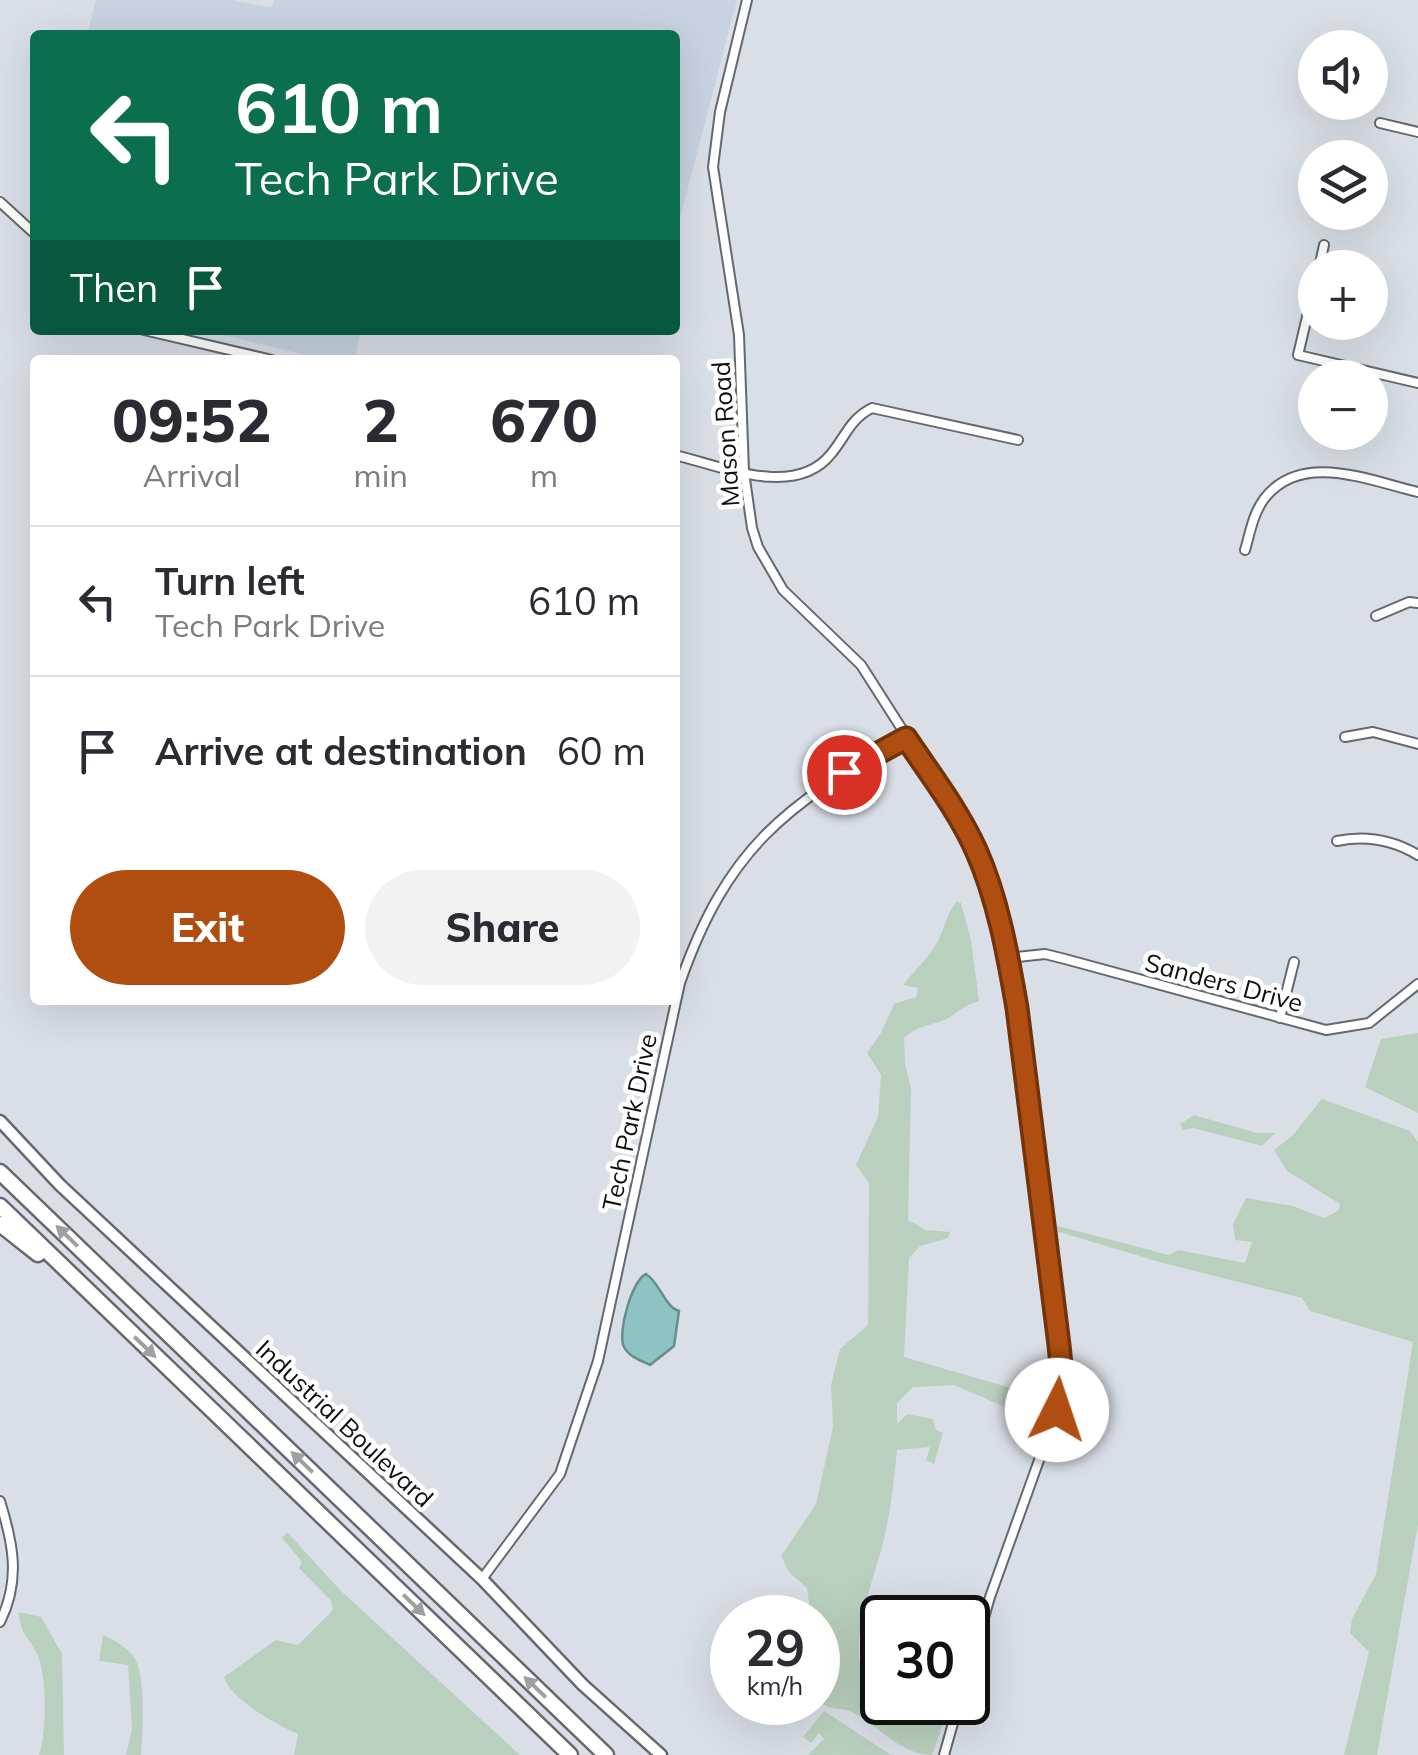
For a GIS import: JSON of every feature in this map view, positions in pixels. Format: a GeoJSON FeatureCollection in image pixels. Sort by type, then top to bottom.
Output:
{"type":"FeatureCollection","features":[{"type":"Feature","properties":{"kind":"highway"},"geometry":{"type":"LineString","coordinates":[[0,1172],[606,1755]]}},
{"type":"Feature","properties":{"kind":"highway"},"geometry":{"type":"LineString","coordinates":[[0,1206],[570,1755]]}},
{"type":"Feature","properties":{"kind":"highway"},"geometry":{"type":"LineString","coordinates":[[0,1224],[104,1306]]}},
{"type":"Feature","properties":{"kind":"street","name":"Mason Road"},"geometry":{"type":"LineString","coordinates":[[748,0],[720,112],[713,167],[739,335],[744,472],[752,528],[770,570],[803,612],[861,665],[976,850],[1008,958],[1062,1376],[1057,1410],[990,1597]]}},
{"type":"Feature","properties":{"kind":"street"},"geometry":{"type":"LineString","coordinates":[[1380,122],[1418,132]]}},
{"type":"Feature","properties":{"kind":"street"},"geometry":{"type":"LineString","coordinates":[[0,202],[30,229]]}},
{"type":"Feature","properties":{"kind":"street"},"geometry":{"type":"LineString","coordinates":[[1322,250],[1324,244]]}},
{"type":"Feature","properties":{"kind":"street"},"geometry":{"type":"LineString","coordinates":[[163,335],[240,355]]}},
{"type":"Feature","properties":{"kind":"street"},"geometry":{"type":"LineString","coordinates":[[1301,340],[1298,355],[1418,382]]}},
{"type":"Feature","properties":{"kind":"street"},"geometry":{"type":"LineString","coordinates":[[680,456],[784,477],[814,470],[830,455],[853,420],[872,408],[1018,440]]}},
{"type":"Feature","properties":{"kind":"street"},"geometry":{"type":"LineString","coordinates":[[1245,550],[1263,500],[1282,482],[1296,476],[1330,471],[1418,492]]}},
{"type":"Feature","properties":{"kind":"street"},"geometry":{"type":"LineString","coordinates":[[1376,616],[1409,602],[1418,603]]}},
{"type":"Feature","properties":{"kind":"street"},"geometry":{"type":"LineString","coordinates":[[1345,736],[1372,732],[1418,744]]}},
{"type":"Feature","properties":{"kind":"street","name":"Tech Park Drive"},"geometry":{"type":"LineString","coordinates":[[680,984],[701,926],[736,869],[786,814],[832,780],[906,738]]}},
{"type":"Feature","properties":{"kind":"street"},"geometry":{"type":"LineString","coordinates":[[1337,841],[1362,836],[1418,855]]}},
{"type":"Feature","properties":{"kind":"street","name":"Sanders Drive"},"geometry":{"type":"LineString","coordinates":[[1008,958],[1045,954],[1326,1030],[1369,1023],[1418,984]]}},
{"type":"Feature","properties":{"kind":"street"},"geometry":{"type":"LineString","coordinates":[[1280,1018],[1294,962]]}},
{"type":"Feature","properties":{"kind":"street","name":"Tech Park Drive"},"geometry":{"type":"LineString","coordinates":[[482,1579],[560,1474],[598,1361],[675,1005]]}},
{"type":"Feature","properties":{"kind":"street","name":"Industrial Boulevard"},"geometry":{"type":"LineString","coordinates":[[0,1121],[60,1185],[482,1579],[583,1685],[662,1755]]}},
{"type":"Feature","properties":{"kind":"street"},"geometry":{"type":"LineString","coordinates":[[0,1500],[11,1536],[14,1569],[11,1597],[0,1622]]}},
{"type":"Feature","properties":{"kind":"street"},"geometry":{"type":"LineString","coordinates":[[944,1755],[952,1725]]}},
{"type":"Feature","properties":{"kind":"shaded area"},"geometry":{"type":"Polygon","coordinates":[[[96,0],[233,0],[271,8],[274,0],[737,0],[680,218],[680,30],[88,30],[96,0]]]}},
{"type":"Feature","properties":{"kind":"shaded area"},"geometry":{"type":"Polygon","coordinates":[[[224,335],[360,335],[356,355],[306,355],[224,335]]]}},
{"type":"Feature","properties":{"kind":"shaded area"},"geometry":{"type":"Polygon","coordinates":[[[957,901],[961,903],[971,940],[979,1001],[904,1038],[911,1089],[908,1220],[926,1230],[950,1232],[948,1238],[920,1246],[909,1258],[904,1357],[1046,1398],[1045,1418],[1039,1422],[954,1385],[913,1387],[897,1403],[897,1424],[907,1414],[933,1419],[936,1430],[943,1433],[934,1464],[926,1460],[930,1447],[897,1450],[885,1535],[869,1595],[860,1595],[860,1717],[840,1709],[840,1595],[808,1595],[807,1588],[789,1572],[781,1556],[816,1504],[833,1427],[831,1385],[840,1349],[868,1325],[869,1183],[856,1165],[878,1117],[881,1075],[867,1053],[894,1004],[916,997],[918,988],[903,985],[935,946],[957,901]]]}},
{"type":"Feature","properties":{"kind":"shaded area"},"geometry":{"type":"Polygon","coordinates":[[[1418,1033],[1418,1113],[1365,1087],[1381,1039],[1418,1033]]]}},
{"type":"Feature","properties":{"kind":"shaded area"},"geometry":{"type":"Polygon","coordinates":[[[1322,1099],[1410,1131],[1418,1142],[1418,1524],[1377,1755],[1344,1755],[1369,1652],[1350,1633],[1352,1619],[1376,1574],[1413,1342],[1310,1311],[1302,1298],[1056,1231],[1058,1226],[1169,1255],[1178,1250],[1245,1263],[1252,1242],[1235,1240],[1233,1224],[1246,1198],[1293,1206],[1324,1218],[1338,1211],[1340,1204],[1287,1171],[1274,1150],[1292,1136],[1322,1099]]]}},
{"type":"Feature","properties":{"kind":"shaded area"},"geometry":{"type":"Polygon","coordinates":[[[1194,1115],[1257,1133],[1275,1133],[1262,1146],[1193,1128],[1183,1130],[1180,1124],[1194,1115]]]}},
{"type":"Feature","properties":{"kind":"shaded area"},"geometry":{"type":"Polygon","coordinates":[[[646,1274],[679,1311],[674,1346],[650,1365],[629,1353],[622,1340],[631,1296],[646,1274]]]}},
{"type":"Feature","properties":{"kind":"shaded area"},"geometry":{"type":"Polygon","coordinates":[[[287,1532],[341,1591],[520,1755],[294,1755],[298,1734],[245,1702],[224,1677],[276,1640],[298,1645],[333,1610],[331,1601],[299,1568],[302,1562],[282,1538],[287,1532]]]}},
{"type":"Feature","properties":{"kind":"shaded area"},"geometry":{"type":"Polygon","coordinates":[[[19,1612],[41,1617],[62,1654],[64,1755],[39,1755],[45,1719],[43,1675],[37,1654],[21,1626],[19,1612]]]}},
{"type":"Feature","properties":{"kind":"shaded area"},"geometry":{"type":"Polygon","coordinates":[[[103,1635],[129,1651],[138,1667],[143,1706],[141,1755],[126,1755],[132,1729],[128,1665],[99,1661],[103,1635]]]}},
{"type":"Feature","properties":{"kind":"shaded area"},"geometry":{"type":"Polygon","coordinates":[[[840,1722],[891,1755],[808,1755],[824,1739],[819,1733],[811,1743],[803,1737],[813,1725],[840,1725],[840,1722]]]}},
{"type":"Feature","properties":{"kind":"shaded area"},"geometry":{"type":"Polygon","coordinates":[[[872,1725],[942,1725],[932,1755],[900,1745],[872,1725]]]}},
{"type":"Feature","properties":{"kind":"route"},"geometry":{"type":"LineString","coordinates":[[844,772],[906,738],[976,850],[1008,958],[1017,1008],[1059,1345],[1062,1376],[1057,1410]]}}]}
